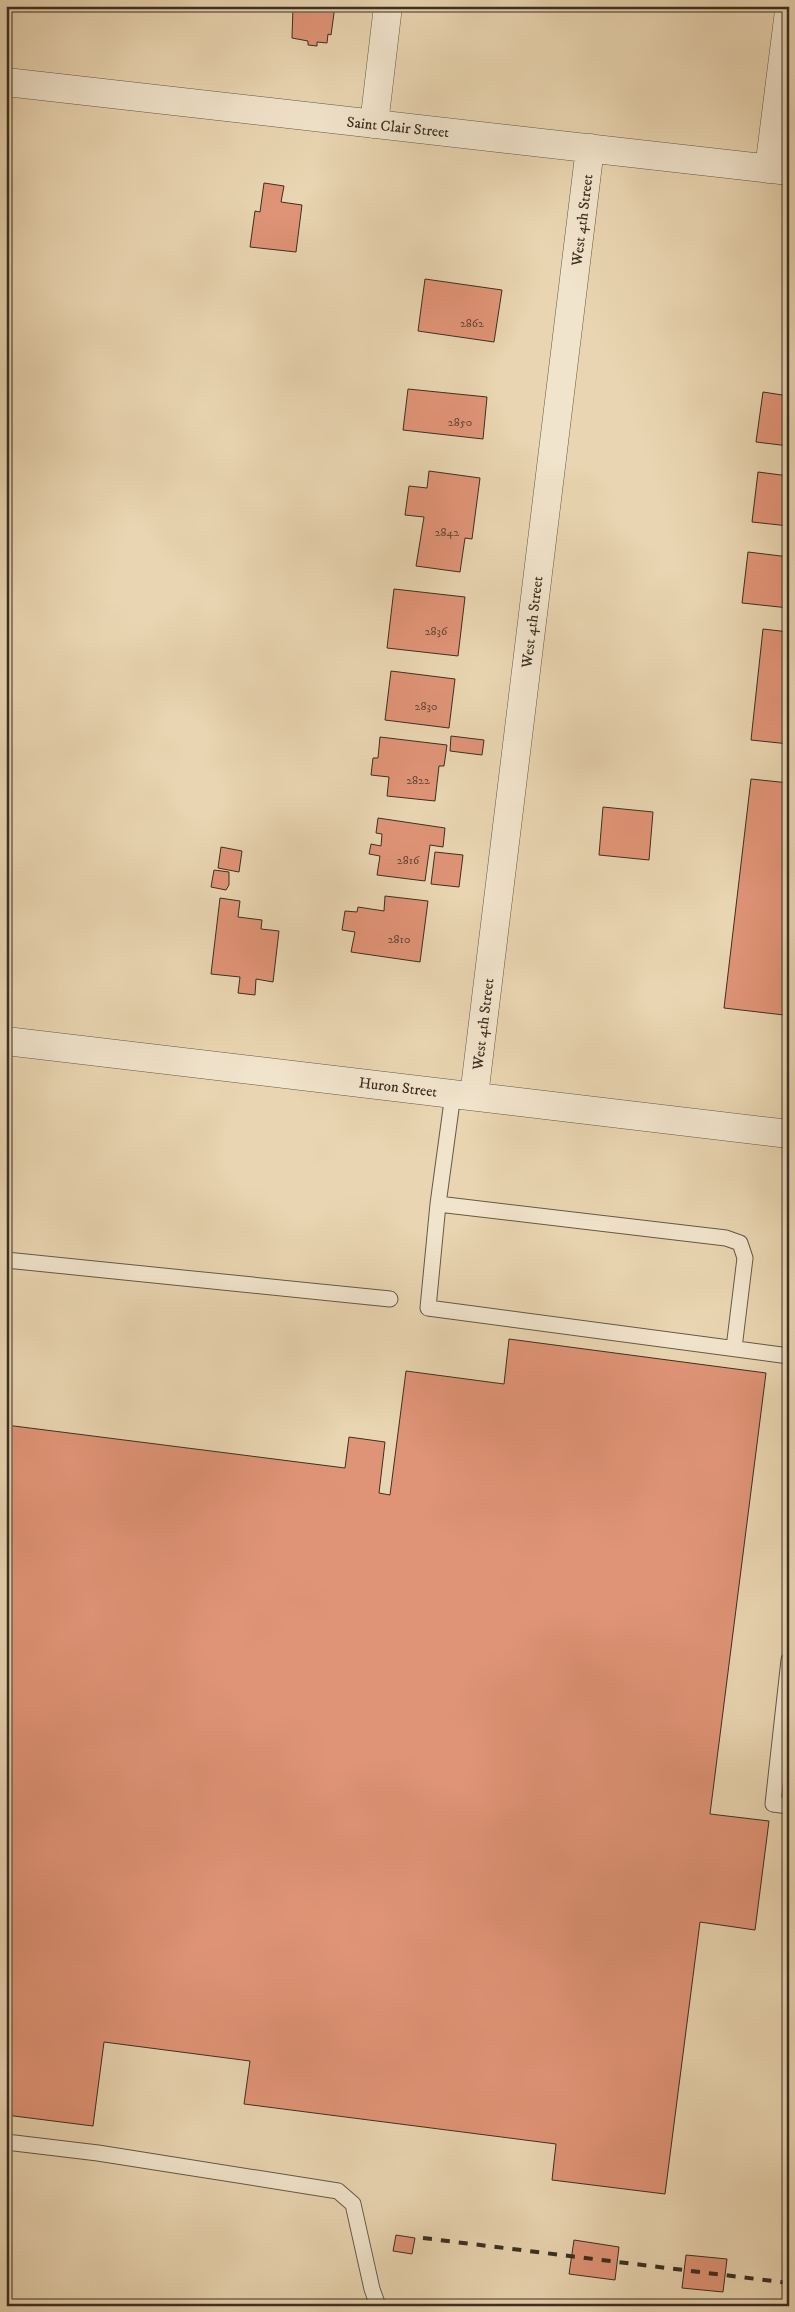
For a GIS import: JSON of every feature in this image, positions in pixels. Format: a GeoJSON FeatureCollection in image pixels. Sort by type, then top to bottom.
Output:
{"type":"FeatureCollection","features":[{"type":"Feature","properties":{"kind":"street"},"geometry":{"type":"LineString","coordinates":[[374,124],[388,6]]}},
{"type":"Feature","properties":{"kind":"street"},"geometry":{"type":"LineString","coordinates":[[779,170],[789,11]]}},
{"type":"Feature","properties":{"kind":"street","name":"Saint Clair Street"},"geometry":{"type":"LineString","coordinates":[[6,82],[779,170]]}},
{"type":"Feature","properties":{"kind":"street","name":"West 4th Street"},"geometry":{"type":"LineString","coordinates":[[463,1095],[590,148]]}},
{"type":"Feature","properties":{"kind":"street","name":"Huron Street"},"geometry":{"type":"LineString","coordinates":[[6,1041],[789,1134]]}},
{"type":"Feature","properties":{"kind":"lane"},"geometry":{"type":"LineString","coordinates":[[463,1095],[438,1204],[428,1308],[789,1356]]}},
{"type":"Feature","properties":{"kind":"lane"},"geometry":{"type":"LineString","coordinates":[[438,1204],[726,1238],[740,1242],[745,1258],[734,1348]]}},
{"type":"Feature","properties":{"kind":"lane"},"geometry":{"type":"LineString","coordinates":[[6,1260],[390,1299]]}},
{"type":"Feature","properties":{"kind":"lane"},"geometry":{"type":"LineString","coordinates":[[789,1660],[773,1804],[789,1806]]}},
{"type":"Feature","properties":{"kind":"lane"},"geometry":{"type":"LineString","coordinates":[[6,2142],[98,2153],[338,2191],[353,2204],[372,2289],[378,2306]]}},
{"type":"Feature","properties":{"kind":"building"},"geometry":{"type":"Polygon","coordinates":[[[293,6],[335,6],[331,35],[328,34],[327,43],[317,42],[317,46],[308,45],[308,41],[292,38],[293,6]]]}},
{"type":"Feature","properties":{"kind":"building"},"geometry":{"type":"Polygon","coordinates":[[[264,183],[284,186],[281,202],[302,205],[296,252],[250,247],[255,211],[260,212],[264,183]]]}},
{"type":"Feature","properties":{"kind":"building"},"geometry":{"type":"Polygon","coordinates":[[[425,279],[502,290],[494,342],[418,331],[425,279]]]}},
{"type":"Feature","properties":{"kind":"building"},"geometry":{"type":"Polygon","coordinates":[[[408,389],[487,397],[483,439],[403,430],[408,389]]]}},
{"type":"Feature","properties":{"kind":"building"},"geometry":{"type":"Polygon","coordinates":[[[763,392],[789,396],[789,446],[756,442],[763,392]]]}},
{"type":"Feature","properties":{"kind":"building"},"geometry":{"type":"Polygon","coordinates":[[[429,471],[480,478],[472,539],[465,538],[460,572],[416,566],[424,517],[405,515],[409,486],[427,488],[429,471]]]}},
{"type":"Feature","properties":{"kind":"building"},"geometry":{"type":"Polygon","coordinates":[[[758,472],[789,476],[789,526],[752,522],[758,472]]]}},
{"type":"Feature","properties":{"kind":"building"},"geometry":{"type":"Polygon","coordinates":[[[748,552],[789,557],[789,608],[742,603],[748,552]]]}},
{"type":"Feature","properties":{"kind":"building"},"geometry":{"type":"Polygon","coordinates":[[[394,589],[465,597],[458,656],[387,648],[394,589]]]}},
{"type":"Feature","properties":{"kind":"building"},"geometry":{"type":"Polygon","coordinates":[[[763,629],[789,632],[789,744],[751,740],[763,629]]]}},
{"type":"Feature","properties":{"kind":"building"},"geometry":{"type":"Polygon","coordinates":[[[391,671],[455,679],[449,728],[385,720],[391,671]]]}},
{"type":"Feature","properties":{"kind":"building"},"geometry":{"type":"Polygon","coordinates":[[[451,736],[484,740],[482,755],[450,751],[451,736]]]}},
{"type":"Feature","properties":{"kind":"building"},"geometry":{"type":"Polygon","coordinates":[[[380,737],[447,745],[444,766],[439,766],[435,801],[387,796],[389,777],[371,775],[373,758],[378,758],[380,737]]]}},
{"type":"Feature","properties":{"kind":"building"},"geometry":{"type":"Polygon","coordinates":[[[751,779],[789,783],[789,972],[784,1015],[724,1008],[751,779]]]}},
{"type":"Feature","properties":{"kind":"building"},"geometry":{"type":"Polygon","coordinates":[[[603,807],[653,812],[649,860],[599,855],[603,807]]]}},
{"type":"Feature","properties":{"kind":"building"},"geometry":{"type":"Polygon","coordinates":[[[378,818],[445,828],[443,847],[430,845],[425,881],[377,875],[380,856],[369,854],[371,844],[381,846],[382,834],[376,833],[378,818]]]}},
{"type":"Feature","properties":{"kind":"building"},"geometry":{"type":"Polygon","coordinates":[[[221,847],[242,851],[239,872],[218,868],[221,847]]]}},
{"type":"Feature","properties":{"kind":"building"},"geometry":{"type":"Polygon","coordinates":[[[435,852],[463,855],[459,887],[431,884],[435,852]]]}},
{"type":"Feature","properties":{"kind":"building"},"geometry":{"type":"Polygon","coordinates":[[[214,870],[229,872],[229,885],[226,890],[211,887],[214,870]]]}},
{"type":"Feature","properties":{"kind":"building"},"geometry":{"type":"Polygon","coordinates":[[[385,896],[428,901],[420,962],[351,952],[355,932],[342,930],[345,911],[357,912],[358,907],[384,911],[385,896]]]}},
{"type":"Feature","properties":{"kind":"building"},"geometry":{"type":"Polygon","coordinates":[[[220,898],[240,901],[238,917],[262,920],[261,929],[279,931],[273,982],[256,979],[255,995],[238,993],[240,977],[211,974],[220,898]]]}},
{"type":"Feature","properties":{"kind":"building"},"geometry":{"type":"Polygon","coordinates":[[[509,1339],[766,1373],[710,1814],[769,1821],[755,1930],[700,1922],[665,2194],[552,2180],[556,2144],[244,2104],[250,2061],[104,2042],[93,2126],[6,2115],[6,1425],[345,1468],[349,1437],[385,1442],[379,1493],[390,1495],[406,1371],[504,1384],[509,1339]]]}},
{"type":"Feature","properties":{"kind":"building"},"geometry":{"type":"Polygon","coordinates":[[[396,2235],[415,2238],[412,2254],[393,2251],[396,2235]]]}},
{"type":"Feature","properties":{"kind":"building"},"geometry":{"type":"Polygon","coordinates":[[[574,2240],[619,2247],[615,2280],[569,2274],[574,2240]]]}},
{"type":"Feature","properties":{"kind":"building"},"geometry":{"type":"Polygon","coordinates":[[[686,2255],[727,2259],[723,2292],[682,2288],[686,2255]]]}},
{"type":"Feature","properties":{"kind":"railway"},"geometry":{"type":"LineString","coordinates":[[423,2238],[789,2283]]}}]}
